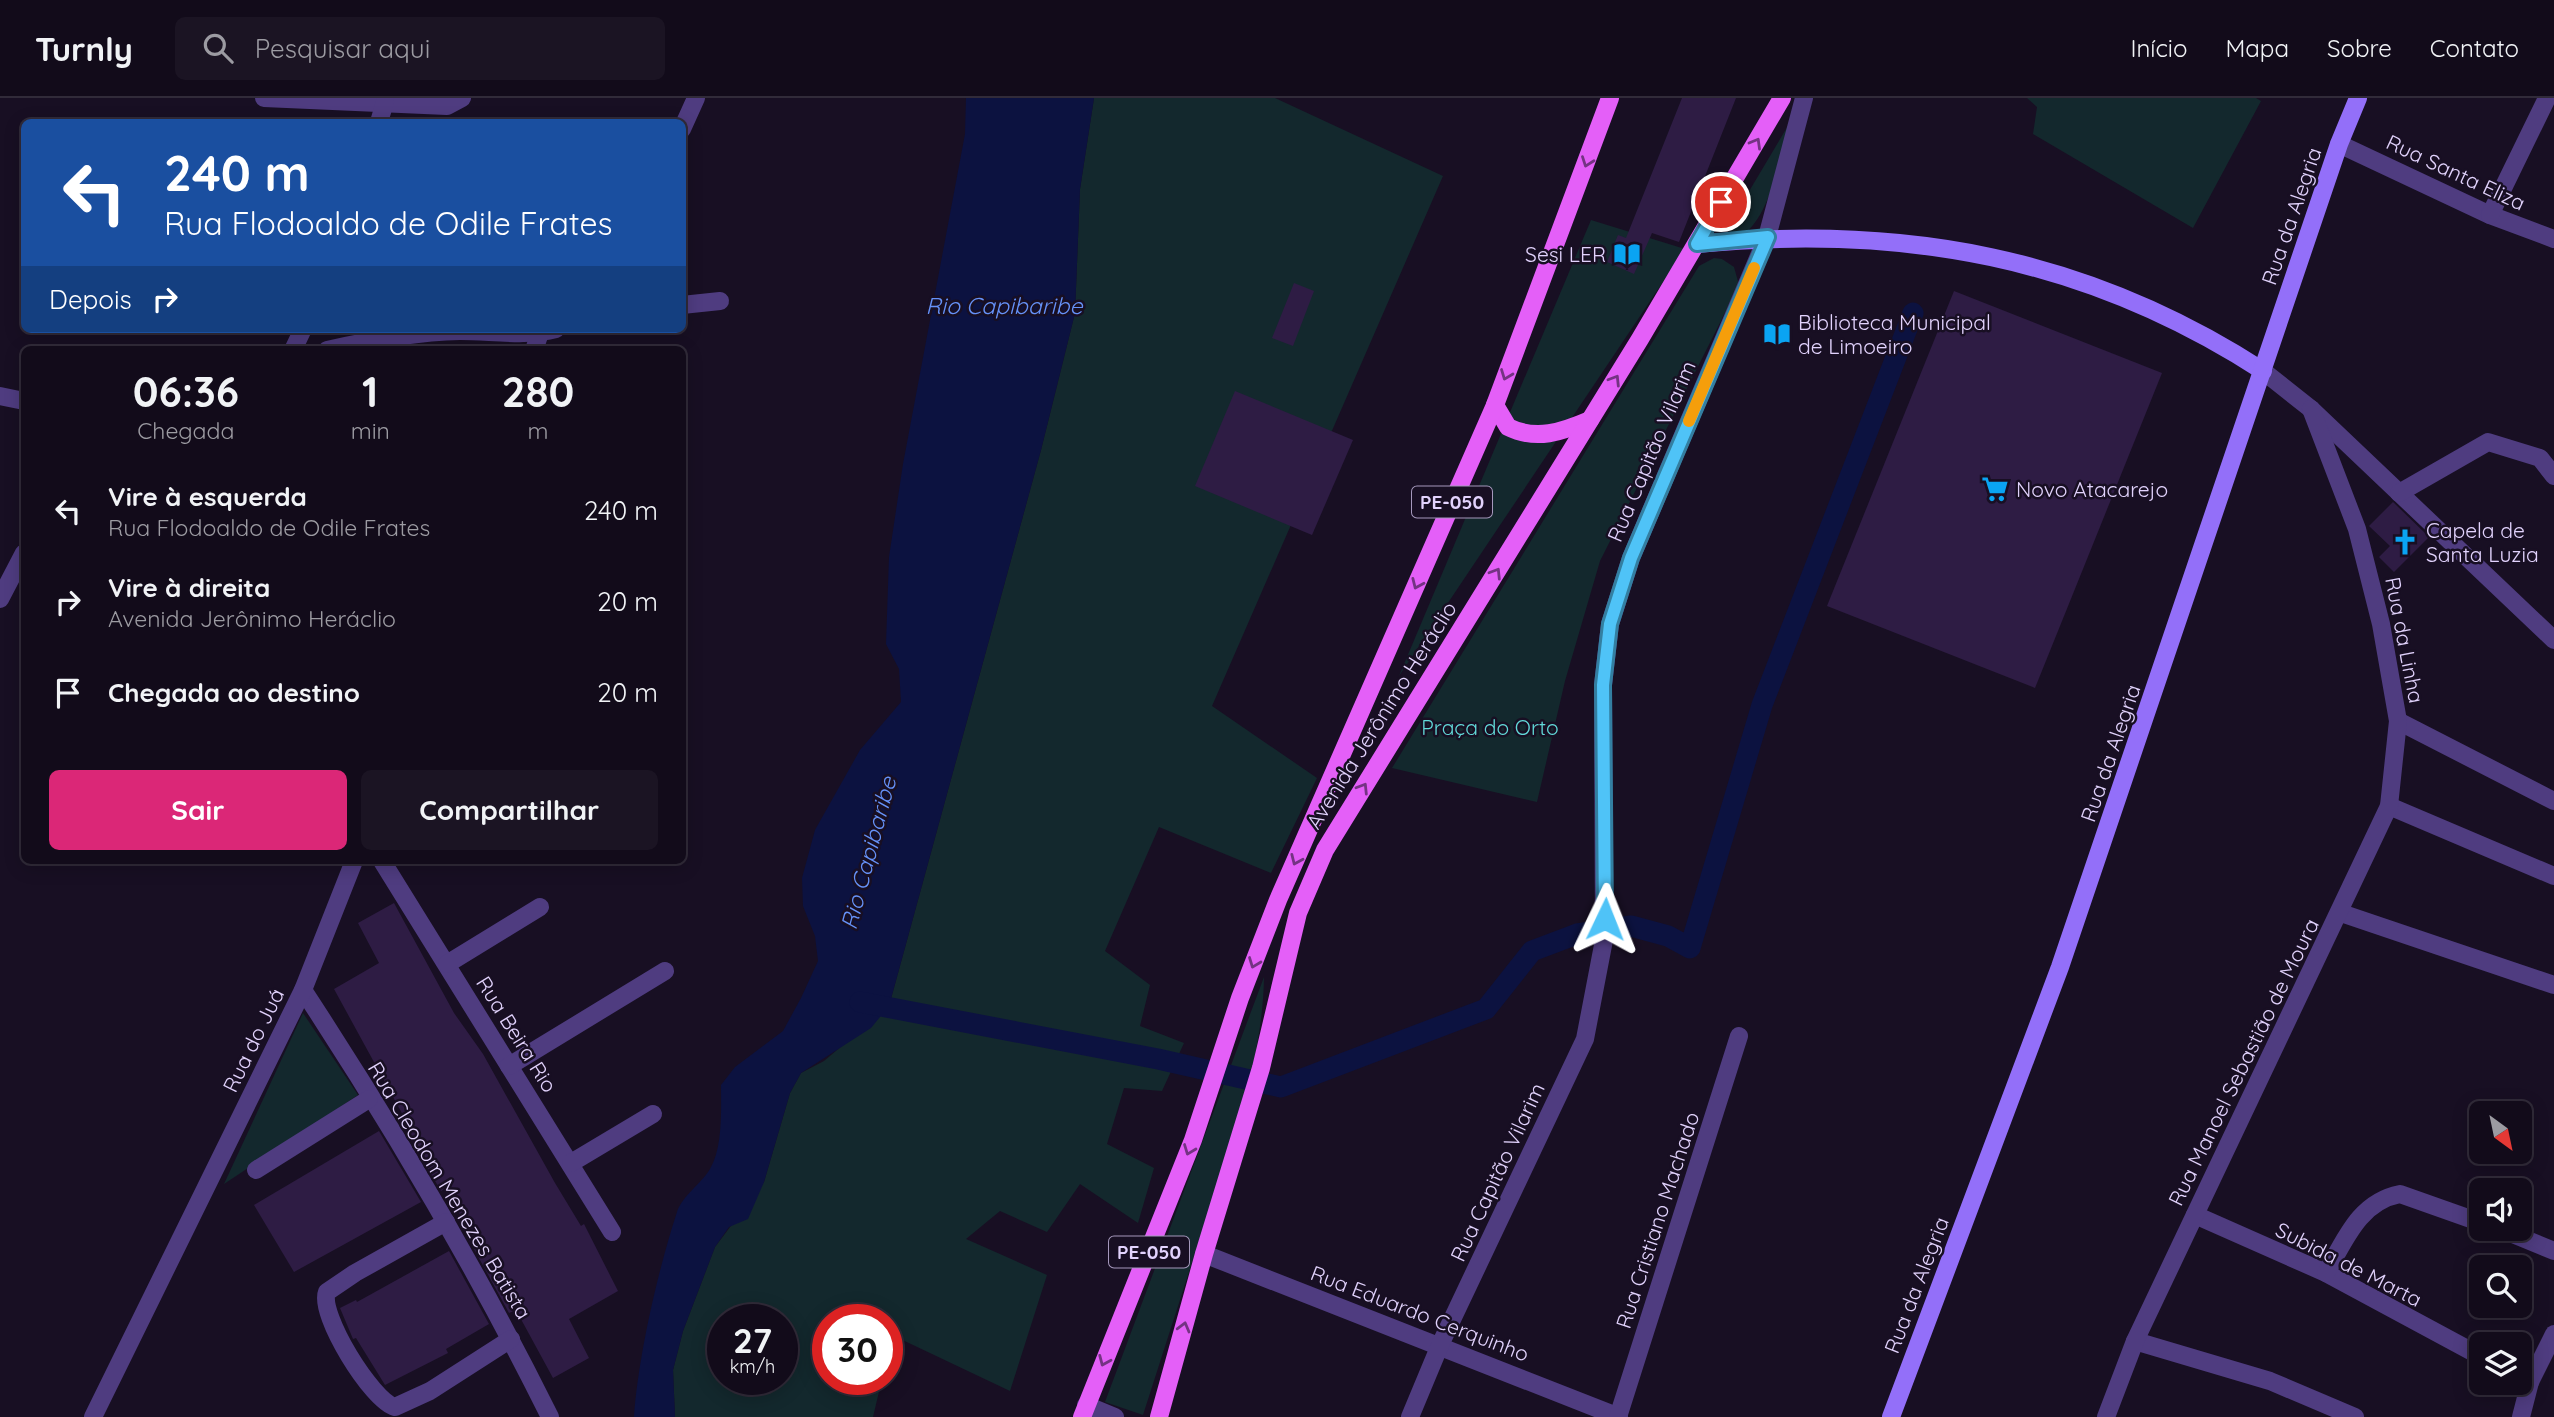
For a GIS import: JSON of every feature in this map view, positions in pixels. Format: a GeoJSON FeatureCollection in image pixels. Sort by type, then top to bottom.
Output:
{"type":"FeatureCollection","features":[{"type":"Feature","properties":{"kind":"main road","name":"Avenida Jerônimo Heráclio"},"geometry":{"type":"LineString","coordinates":[[1084,1411],[1213,1086],[1240,998],[1279,900],[1495,405],[1610,98]]}},
{"type":"Feature","properties":{"kind":"main road","name":"Avenida Jerônimo Heráclio"},"geometry":{"type":"LineString","coordinates":[[1159,1417],[1203,1254],[1251,1105],[1298,913],[1325,850],[1697,244],[1782,98]]}},
{"type":"Feature","properties":{"kind":"main road"},"geometry":{"type":"LineString","coordinates":[[1495,405],[1508,427],[1535,435],[1570,428],[1590,420]]}},
{"type":"Feature","properties":{"kind":"street"},"geometry":{"type":"LineString","coordinates":[[264,98],[447,106],[462,98]]}},
{"type":"Feature","properties":{"kind":"street"},"geometry":{"type":"LineString","coordinates":[[686,120],[696,98]]}},
{"type":"Feature","properties":{"kind":"street","name":"Rua Capitão Vilarim"},"geometry":{"type":"LineString","coordinates":[[1410,1417],[1440,1345],[1585,1039],[1604,940],[1603,685],[1610,624],[1631,558],[1768,237],[1804,98]]}},
{"type":"Feature","properties":{"kind":"street","name":"Rua da Alegria"},"geometry":{"type":"LineString","coordinates":[[1891,1417],[2060,967],[2339,144],[2358,98]]}},
{"type":"Feature","properties":{"kind":"street"},"geometry":{"type":"LineString","coordinates":[[2490,215],[2547,98]]}},
{"type":"Feature","properties":{"kind":"street"},"geometry":{"type":"LineString","coordinates":[[380,119],[385,102]]}},
{"type":"Feature","properties":{"kind":"street","name":"Rua Santa Eliza"},"geometry":{"type":"LineString","coordinates":[[2339,144],[2490,215],[2554,239]]}},
{"type":"Feature","properties":{"kind":"street"},"geometry":{"type":"LineString","coordinates":[[1697,244],[1768,237],[1909,244],[1970,251],[2021,262],[2126,297],[2218,341],[2263,371],[2311,409],[2554,640]]}},
{"type":"Feature","properties":{"kind":"street"},"geometry":{"type":"LineString","coordinates":[[686,304],[720,301]]}},
{"type":"Feature","properties":{"kind":"street"},"geometry":{"type":"LineString","coordinates":[[344,346],[421,333],[544,337]]}},
{"type":"Feature","properties":{"kind":"street"},"geometry":{"type":"LineString","coordinates":[[0,396],[21,400]]}},
{"type":"Feature","properties":{"kind":"street","name":"Rua da Linha"},"geometry":{"type":"LineString","coordinates":[[2311,409],[2357,529],[2381,624],[2398,721]]}},
{"type":"Feature","properties":{"kind":"street"},"geometry":{"type":"LineString","coordinates":[[2399,493],[2488,442],[2540,458],[2554,476]]}},
{"type":"Feature","properties":{"kind":"street"},"geometry":{"type":"LineString","coordinates":[[0,599],[21,559]]}},
{"type":"Feature","properties":{"kind":"street"},"geometry":{"type":"LineString","coordinates":[[2398,721],[2554,801]]}},
{"type":"Feature","properties":{"kind":"street","name":"Rua Manoel Sebastião de Moura"},"geometry":{"type":"LineString","coordinates":[[2106,1417],[2136,1341],[2341,913],[2389,806],[2398,721]]}},
{"type":"Feature","properties":{"kind":"street"},"geometry":{"type":"LineString","coordinates":[[2389,806],[2554,876]]}},
{"type":"Feature","properties":{"kind":"street","name":"Rua do Juá"},"geometry":{"type":"LineString","coordinates":[[93,1417],[303,990],[353,864]]}},
{"type":"Feature","properties":{"kind":"street","name":"Rua Beira Rio"},"geometry":{"type":"LineString","coordinates":[[384,864],[612,1232]]}},
{"type":"Feature","properties":{"kind":"street"},"geometry":{"type":"LineString","coordinates":[[447,964],[540,907]]}},
{"type":"Feature","properties":{"kind":"street"},"geometry":{"type":"LineString","coordinates":[[2341,913],[2554,985]]}},
{"type":"Feature","properties":{"kind":"street"},"geometry":{"type":"LineString","coordinates":[[509,1066],[665,971]]}},
{"type":"Feature","properties":{"kind":"street","name":"Rua Cleodom Menezes Batista"},"geometry":{"type":"LineString","coordinates":[[303,990],[446,1222],[511,1339],[550,1417]]}},
{"type":"Feature","properties":{"kind":"street","name":"Rua Cristiano Machado"},"geometry":{"type":"LineString","coordinates":[[1618,1417],[1739,1036]]}},
{"type":"Feature","properties":{"kind":"street"},"geometry":{"type":"LineString","coordinates":[[256,1170],[369,1099]]}},
{"type":"Feature","properties":{"kind":"street"},"geometry":{"type":"LineString","coordinates":[[571,1163],[653,1114]]}},
{"type":"Feature","properties":{"kind":"street"},"geometry":{"type":"LineString","coordinates":[[2326,1273],[2355,1222],[2370,1206],[2388,1196],[2400,1194],[2469,1218]]}},
{"type":"Feature","properties":{"kind":"street","name":"Subida de Marta"},"geometry":{"type":"LineString","coordinates":[[2195,1215],[2326,1273],[2469,1350]]}},
{"type":"Feature","properties":{"kind":"street"},"geometry":{"type":"LineString","coordinates":[[446,1222],[331,1287],[324,1303],[340,1337],[374,1392],[395,1407],[430,1391],[511,1339]]}},
{"type":"Feature","properties":{"kind":"street"},"geometry":{"type":"LineString","coordinates":[[2530,1241],[2554,1251]]}},
{"type":"Feature","properties":{"kind":"street","name":"Rua Eduardo Cerquinho"},"geometry":{"type":"LineString","coordinates":[[1203,1254],[1618,1417]]}},
{"type":"Feature","properties":{"kind":"street"},"geometry":{"type":"LineString","coordinates":[[2532,1368],[2554,1334]]}},
{"type":"Feature","properties":{"kind":"street"},"geometry":{"type":"LineString","coordinates":[[2136,1341],[2258,1377],[2355,1417]]}},
{"type":"Feature","properties":{"kind":"street"},"geometry":{"type":"LineString","coordinates":[[2521,1417],[2523,1395]]}},
{"type":"Feature","properties":{"kind":"street"},"geometry":{"type":"LineString","coordinates":[[1084,1411],[1115,1417]]}},
{"type":"Feature","properties":{"kind":"green space"},"geometry":{"type":"Polygon","coordinates":[[[1094,98],[1275,98],[1443,176],[1212,706],[1317,778],[1271,873],[1159,827],[1105,951],[1150,985],[1140,1026],[1184,1043],[1162,1091],[1124,1088],[1107,1144],[1154,1168],[1138,1223],[1080,1184],[1047,1232],[1000,1211],[966,1239],[1047,1275],[1010,1391],[903,1340],[903,1304],[812,1304],[812,1395],[878,1395],[873,1417],[675,1417],[673,1370],[683,1331],[715,1247],[764,1182],[790,1093],[801,1073],[824,1061],[889,1006],[1041,450],[1075,313],[1080,189],[1094,98]]]}},
{"type":"Feature","properties":{"kind":"green space"},"geometry":{"type":"Polygon","coordinates":[[[2027,98],[2256,98],[2261,101],[2193,228],[2033,134],[2037,107],[2027,98]]]}},
{"type":"Feature","properties":{"kind":"green space"},"geometry":{"type":"Polygon","coordinates":[[[1789,124],[1769,197],[1755,223],[1745,234],[1734,234],[1726,230],[1789,124]]]}},
{"type":"Feature","properties":{"kind":"green space"},"geometry":{"type":"Polygon","coordinates":[[[1591,220],[1685,249],[1399,676],[1591,220]]]}},
{"type":"Feature","properties":{"kind":"green space","name":"Praça do Orto"},"geometry":{"type":"Polygon","coordinates":[[[1714,258],[1722,259],[1734,267],[1739,285],[1600,561],[1565,681],[1537,802],[1392,768],[1699,266],[1714,258]]]}},
{"type":"Feature","properties":{"kind":"green space"},"geometry":{"type":"Polygon","coordinates":[[[1264,977],[1259,1034],[1247,1091],[1143,1415],[1105,1402],[1264,977]]]}},
{"type":"Feature","properties":{"kind":"green space"},"geometry":{"type":"Polygon","coordinates":[[[303,1013],[358,1095],[224,1184],[303,1013]]]}},
{"type":"Feature","properties":{"kind":"water","name":"Rio Capibaribe"},"geometry":{"type":"Polygon","coordinates":[[[966,98],[1094,98],[1080,189],[1075,313],[1041,450],[889,1006],[871,1028],[801,1073],[790,1093],[764,1182],[748,1219],[729,1227],[715,1247],[683,1331],[673,1370],[675,1417],[634,1417],[650,1314],[677,1212],[710,1169],[717,1150],[721,1085],[735,1067],[783,1031],[818,961],[815,936],[803,906],[802,878],[815,830],[860,750],[901,702],[899,669],[886,644],[889,557],[903,464],[965,134],[966,98]]]}},
{"type":"Feature","properties":{"kind":"building"},"geometry":{"type":"Polygon","coordinates":[[[1682,98],[1736,98],[1679,242],[1652,233],[1634,274],[1607,262],[1618,235],[1626,238],[1682,98]]]}},
{"type":"Feature","properties":{"kind":"building"},"geometry":{"type":"Polygon","coordinates":[[[1294,283],[1314,291],[1293,346],[1272,338],[1294,283]]]}},
{"type":"Feature","properties":{"kind":"building","name":"Novo Atacarejo"},"geometry":{"type":"Polygon","coordinates":[[[1954,291],[2162,373],[2035,688],[1827,606],[1954,291]]]}},
{"type":"Feature","properties":{"kind":"building"},"geometry":{"type":"Polygon","coordinates":[[[1235,391],[1353,440],[1312,535],[1195,486],[1235,391]]]}},
{"type":"Feature","properties":{"kind":"building","name":"Capela de Santa Luzia"},"geometry":{"type":"Polygon","coordinates":[[[2393,502],[2429,537],[2394,572],[2379,557],[2390,546],[2369,526],[2393,502]]]}},
{"type":"Feature","properties":{"kind":"building"},"geometry":{"type":"Polygon","coordinates":[[[394,903],[454,1013],[483,1054],[581,1226],[584,1224],[618,1291],[569,1319],[589,1358],[553,1378],[516,1310],[509,1313],[469,1240],[473,1238],[455,1206],[444,1189],[441,1191],[399,1120],[404,1117],[334,989],[379,963],[358,923],[394,903]]]}},
{"type":"Feature","properties":{"kind":"building"},"geometry":{"type":"Polygon","coordinates":[[[379,1131],[421,1202],[294,1272],[254,1205],[379,1131]]]}},
{"type":"Feature","properties":{"kind":"building"},"geometry":{"type":"Polygon","coordinates":[[[449,1251],[489,1324],[446,1349],[448,1353],[385,1385],[356,1338],[353,1339],[340,1308],[356,1300],[357,1302],[449,1251]]]}},
{"type":"Feature","properties":{"kind":"waterway"},"geometry":{"type":"LineString","coordinates":[[860,1002],[1158,1059],[1281,1087],[1486,1009],[1532,951],[1577,934],[1631,926],[1668,936],[1690,948],[1762,705],[1913,313]]}},
{"type":"Feature","properties":{"kind":"slow traffic"},"geometry":{"type":"LineString","coordinates":[[1689,421],[1754,268]]}},
{"type":"Feature","properties":{"kind":"place","name":"Sesi LER"},"geometry":{"type":"Point","coordinates":[1627,254]}},
{"type":"Feature","properties":{"kind":"place","name":"Biblioteca Municipal de Limoeiro"},"geometry":{"type":"Point","coordinates":[1777,334]}},
{"type":"Feature","properties":{"kind":"place","name":"Novo Atacarejo"},"geometry":{"type":"Point","coordinates":[1995,489]}},
{"type":"Feature","properties":{"kind":"place","name":"Capela de Santa Luzia"},"geometry":{"type":"Point","coordinates":[2405,542]}},
{"type":"Feature","properties":{"kind":"route"},"geometry":{"type":"LineString","coordinates":[[1605,919],[1603,685],[1610,624],[1631,558],[1768,237],[1697,244],[1721,202]]}}]}
